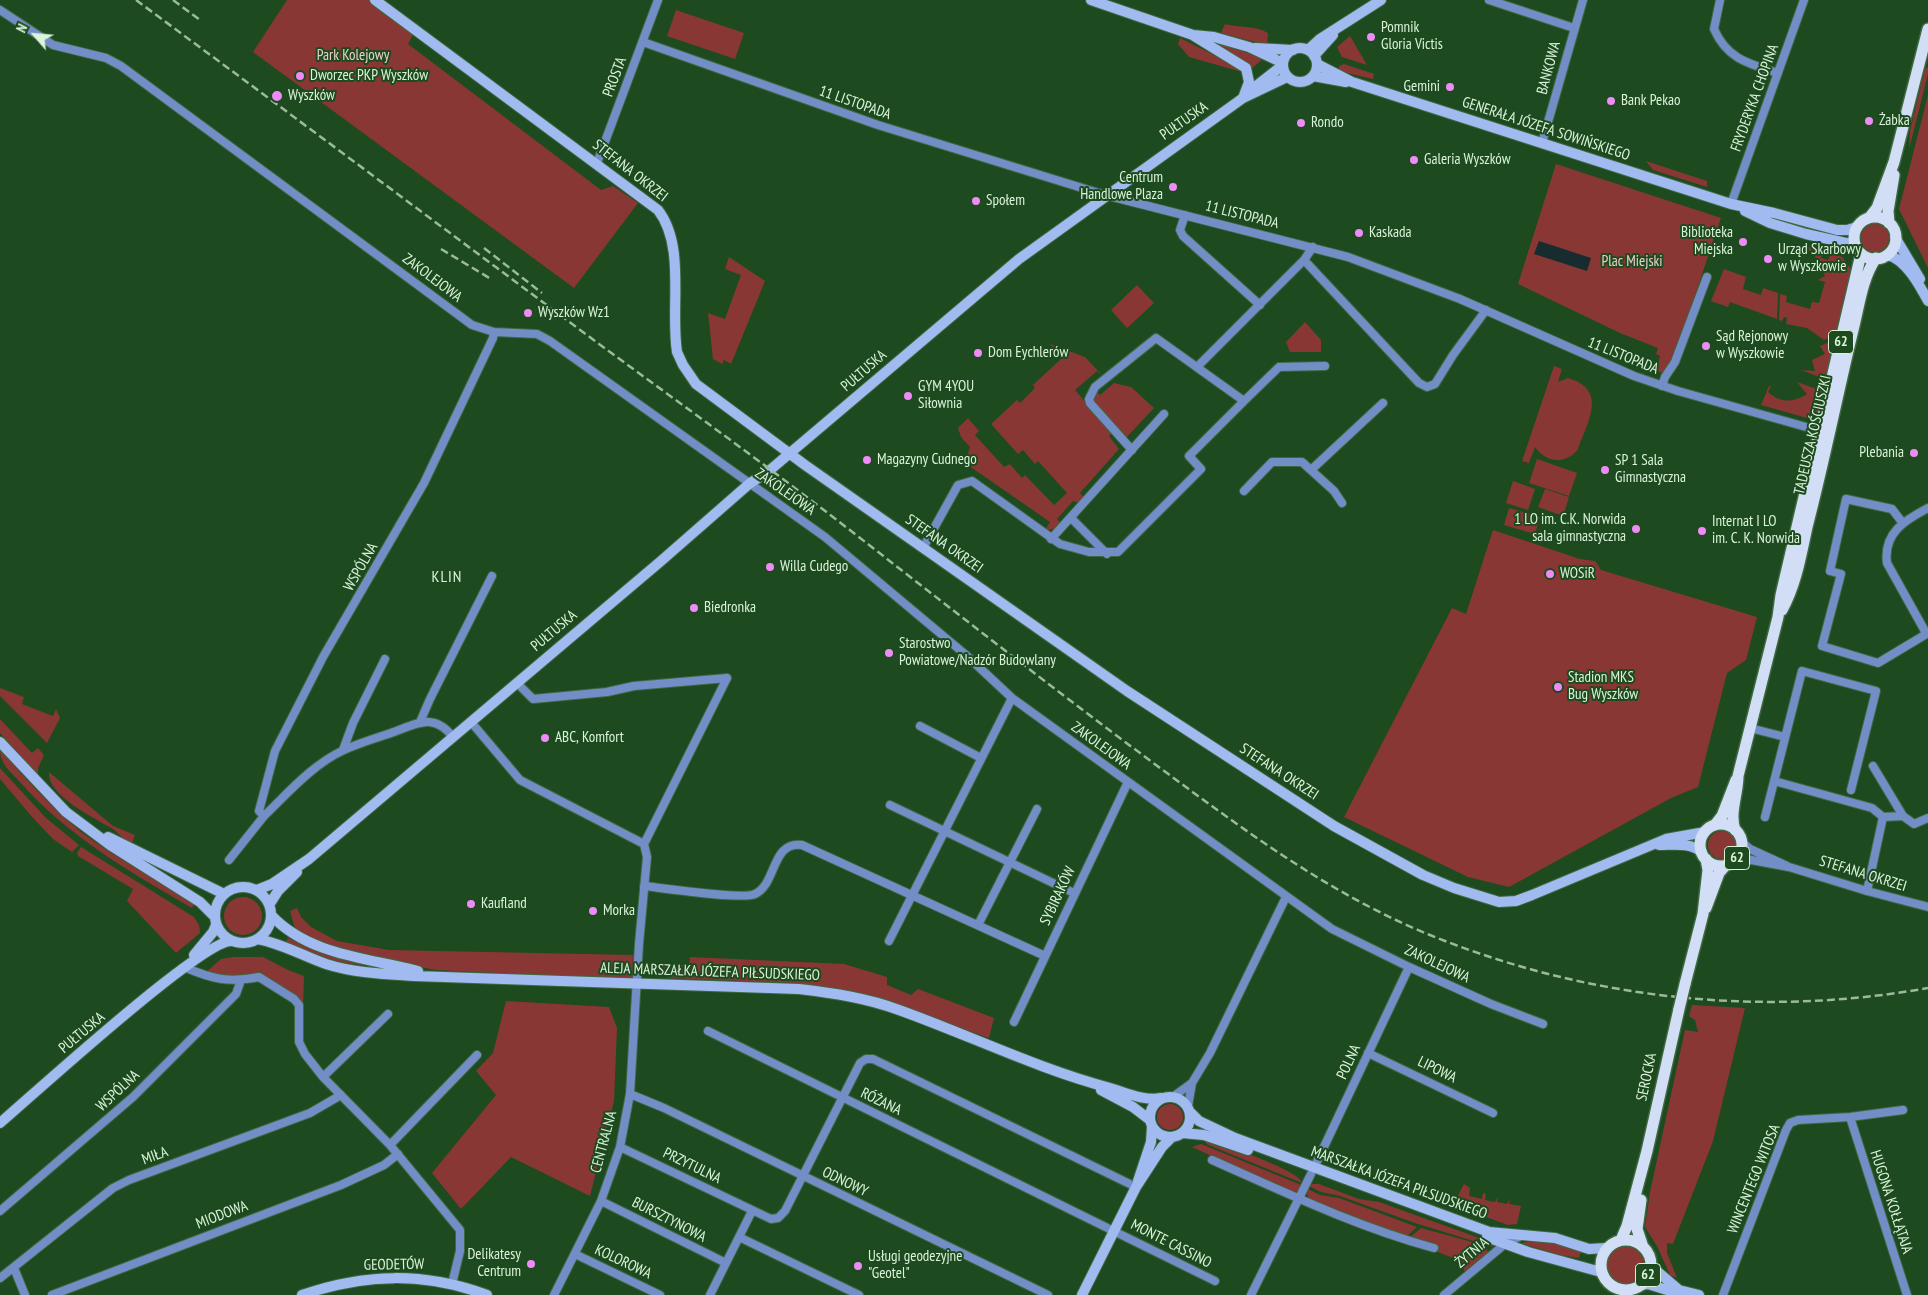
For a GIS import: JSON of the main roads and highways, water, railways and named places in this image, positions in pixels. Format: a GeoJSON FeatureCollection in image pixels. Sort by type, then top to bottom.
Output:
{"type":"FeatureCollection","features":[{"type":"Feature","properties":{"kind":"main road"},"geometry":{"type":"LineString","coordinates":[[1894,162],[1888,211],[1889,222],[1896,237],[1893,247],[1881,256],[1858,249],[1854,232],[1877,208],[1894,162],[1928,29]]}},
{"type":"Feature","properties":{"kind":"main road"},"geometry":{"type":"LineString","coordinates":[[1870,217],[1880,218],[1889,222]]}},
{"type":"Feature","properties":{"kind":"main road","name":"TADEUSZA KOŚCIUSZKI"},"geometry":{"type":"LineString","coordinates":[[1736,830],[1732,819],[1738,791],[1738,776],[1778,617],[1789,598],[1824,463],[1823,432],[1858,249]]}},
{"type":"Feature","properties":{"kind":"main road","name":"TADEUSZA KOŚCIUSZKI"},"geometry":{"type":"LineString","coordinates":[[1823,432],[1871,266],[1881,256]]}},
{"type":"Feature","properties":{"kind":"main road","name":"TADEUSZA KOŚCIUSZKI"},"geometry":{"type":"LineString","coordinates":[[1710,829],[1722,816],[1731,789],[1738,776]]}},
{"type":"Feature","properties":{"kind":"main road","name":"62"},"geometry":{"type":"LineString","coordinates":[[1726,825],[1736,830],[1742,842],[1740,853],[1719,873],[1703,914],[1708,870],[1701,844],[1710,829],[1726,825]]}},
{"type":"Feature","properties":{"kind":"main road","name":"62"},"geometry":{"type":"LineString","coordinates":[[1704,856],[1715,865],[1730,864]]}},
{"type":"Feature","properties":{"kind":"main road","name":"SEROCKA"},"geometry":{"type":"LineString","coordinates":[[1621,1240],[1627,1226],[1647,1151],[1679,1009],[1703,914]]}},
{"type":"Feature","properties":{"kind":"main road","name":"SEROCKA"},"geometry":{"type":"LineString","coordinates":[[1643,1247],[1637,1229],[1647,1151]]}},
{"type":"Feature","properties":{"kind":"main road","name":"62"},"geometry":{"type":"LineString","coordinates":[[1621,1240],[1630,1240],[1643,1247],[1648,1253],[1651,1266],[1646,1280],[1634,1290],[1612,1290],[1601,1272],[1600,1264],[1607,1248],[1621,1240]]}},
{"type":"Feature","properties":{"kind":"water"},"geometry":{"type":"Polygon","coordinates":[[[1539,241],[1591,258],[1587,271],[1534,254],[1539,241]]]}},
{"type":"Feature","properties":{"kind":"railway"},"geometry":{"type":"LineString","coordinates":[[136,0],[774,472],[1072,702],[1185,786],[1285,857],[1355,899],[1430,935],[1490,957],[1550,974],[1612,988],[1675,997],[1738,1001],[1801,1001],[1865,997],[1928,988]]}},
{"type":"Feature","properties":{"kind":"railway"},"geometry":{"type":"LineString","coordinates":[[173,0],[200,20]]}},
{"type":"Feature","properties":{"kind":"railway"},"geometry":{"type":"LineString","coordinates":[[484,248],[542,293]]}},
{"type":"Feature","properties":{"kind":"railway"},"geometry":{"type":"LineString","coordinates":[[441,249],[491,279]]}},
{"type":"Feature","properties":{"kind":"place","name":"Pomnik Gloria Victis"},"geometry":{"type":"Point","coordinates":[1371,37]}},
{"type":"Feature","properties":{"kind":"place","name":"Dworzec PKP Wyszków"},"geometry":{"type":"Point","coordinates":[300,76]}},
{"type":"Feature","properties":{"kind":"place","name":"Gemini"},"geometry":{"type":"Point","coordinates":[1450,87]}},
{"type":"Feature","properties":{"kind":"place","name":"Wyszków"},"geometry":{"type":"Point","coordinates":[277,96]}},
{"type":"Feature","properties":{"kind":"place","name":"Bank Pekao"},"geometry":{"type":"Point","coordinates":[1611,101]}},
{"type":"Feature","properties":{"kind":"place","name":"Żabka"},"geometry":{"type":"Point","coordinates":[1869,121]}},
{"type":"Feature","properties":{"kind":"place","name":"Rondo"},"geometry":{"type":"Point","coordinates":[1301,123]}},
{"type":"Feature","properties":{"kind":"place","name":"Galeria Wyszków"},"geometry":{"type":"Point","coordinates":[1414,160]}},
{"type":"Feature","properties":{"kind":"place","name":"Centrum Handlowe Plaza"},"geometry":{"type":"Point","coordinates":[1173,187]}},
{"type":"Feature","properties":{"kind":"place","name":"Społem"},"geometry":{"type":"Point","coordinates":[976,201]}},
{"type":"Feature","properties":{"kind":"place","name":"Kaskada"},"geometry":{"type":"Point","coordinates":[1359,233]}},
{"type":"Feature","properties":{"kind":"place","name":"Biblioteka Miejska"},"geometry":{"type":"Point","coordinates":[1743,242]}},
{"type":"Feature","properties":{"kind":"place","name":"Urząd Skarbowy w Wyszkowie"},"geometry":{"type":"Point","coordinates":[1768,259]}},
{"type":"Feature","properties":{"kind":"place","name":"Wyszków Wz1"},"geometry":{"type":"Point","coordinates":[528,313]}},
{"type":"Feature","properties":{"kind":"place","name":"Sąd Rejonowy w Wyszkowie"},"geometry":{"type":"Point","coordinates":[1706,346]}},
{"type":"Feature","properties":{"kind":"place","name":"Dom Eychlerów"},"geometry":{"type":"Point","coordinates":[978,353]}},
{"type":"Feature","properties":{"kind":"place","name":"GYM 4YOU Siłownia"},"geometry":{"type":"Point","coordinates":[908,396]}},
{"type":"Feature","properties":{"kind":"place","name":"Plebania"},"geometry":{"type":"Point","coordinates":[1914,453]}},
{"type":"Feature","properties":{"kind":"place","name":"Magazyny Cudnego"},"geometry":{"type":"Point","coordinates":[867,460]}},
{"type":"Feature","properties":{"kind":"place","name":"SP 1 Sala Gimnastyczna"},"geometry":{"type":"Point","coordinates":[1605,470]}},
{"type":"Feature","properties":{"kind":"place","name":"1 LO im. C.K. Norwida sala gimnastyczna"},"geometry":{"type":"Point","coordinates":[1636,529]}},
{"type":"Feature","properties":{"kind":"place","name":"Internat I LO im. C. K. Norwida"},"geometry":{"type":"Point","coordinates":[1702,531]}},
{"type":"Feature","properties":{"kind":"place","name":"Willa Cudego"},"geometry":{"type":"Point","coordinates":[770,567]}},
{"type":"Feature","properties":{"kind":"place","name":"WOSiR"},"geometry":{"type":"Point","coordinates":[1550,574]}},
{"type":"Feature","properties":{"kind":"place","name":"Biedronka"},"geometry":{"type":"Point","coordinates":[694,608]}},
{"type":"Feature","properties":{"kind":"place","name":"Starostwo Powiatowe/Nadzór Budowlany"},"geometry":{"type":"Point","coordinates":[889,653]}},
{"type":"Feature","properties":{"kind":"place","name":"Stadion MKS Bug Wyszków"},"geometry":{"type":"Point","coordinates":[1558,687]}},
{"type":"Feature","properties":{"kind":"place","name":"ABC, Komfort"},"geometry":{"type":"Point","coordinates":[545,738]}},
{"type":"Feature","properties":{"kind":"place","name":"Kaufland"},"geometry":{"type":"Point","coordinates":[471,904]}},
{"type":"Feature","properties":{"kind":"place","name":"Morka"},"geometry":{"type":"Point","coordinates":[593,911]}},
{"type":"Feature","properties":{"kind":"place","name":"Delikatesy Centrum"},"geometry":{"type":"Point","coordinates":[531,1264]}},
{"type":"Feature","properties":{"kind":"place","name":"Usługi geodezyjne \"Geotel\""},"geometry":{"type":"Point","coordinates":[858,1266]}},
{"type":"Feature","properties":{"kind":"district","name":"KLIN"},"geometry":{"type":"Point","coordinates":[447,577]}},
{"type":"Feature","properties":{"kind":"park label","name":"Park Kolejowy"},"geometry":{"type":"Point","coordinates":[353,56]}},
{"type":"Feature","properties":{"kind":"park label","name":"Plac Miejski"},"geometry":{"type":"Point","coordinates":[1632,262]}}]}
